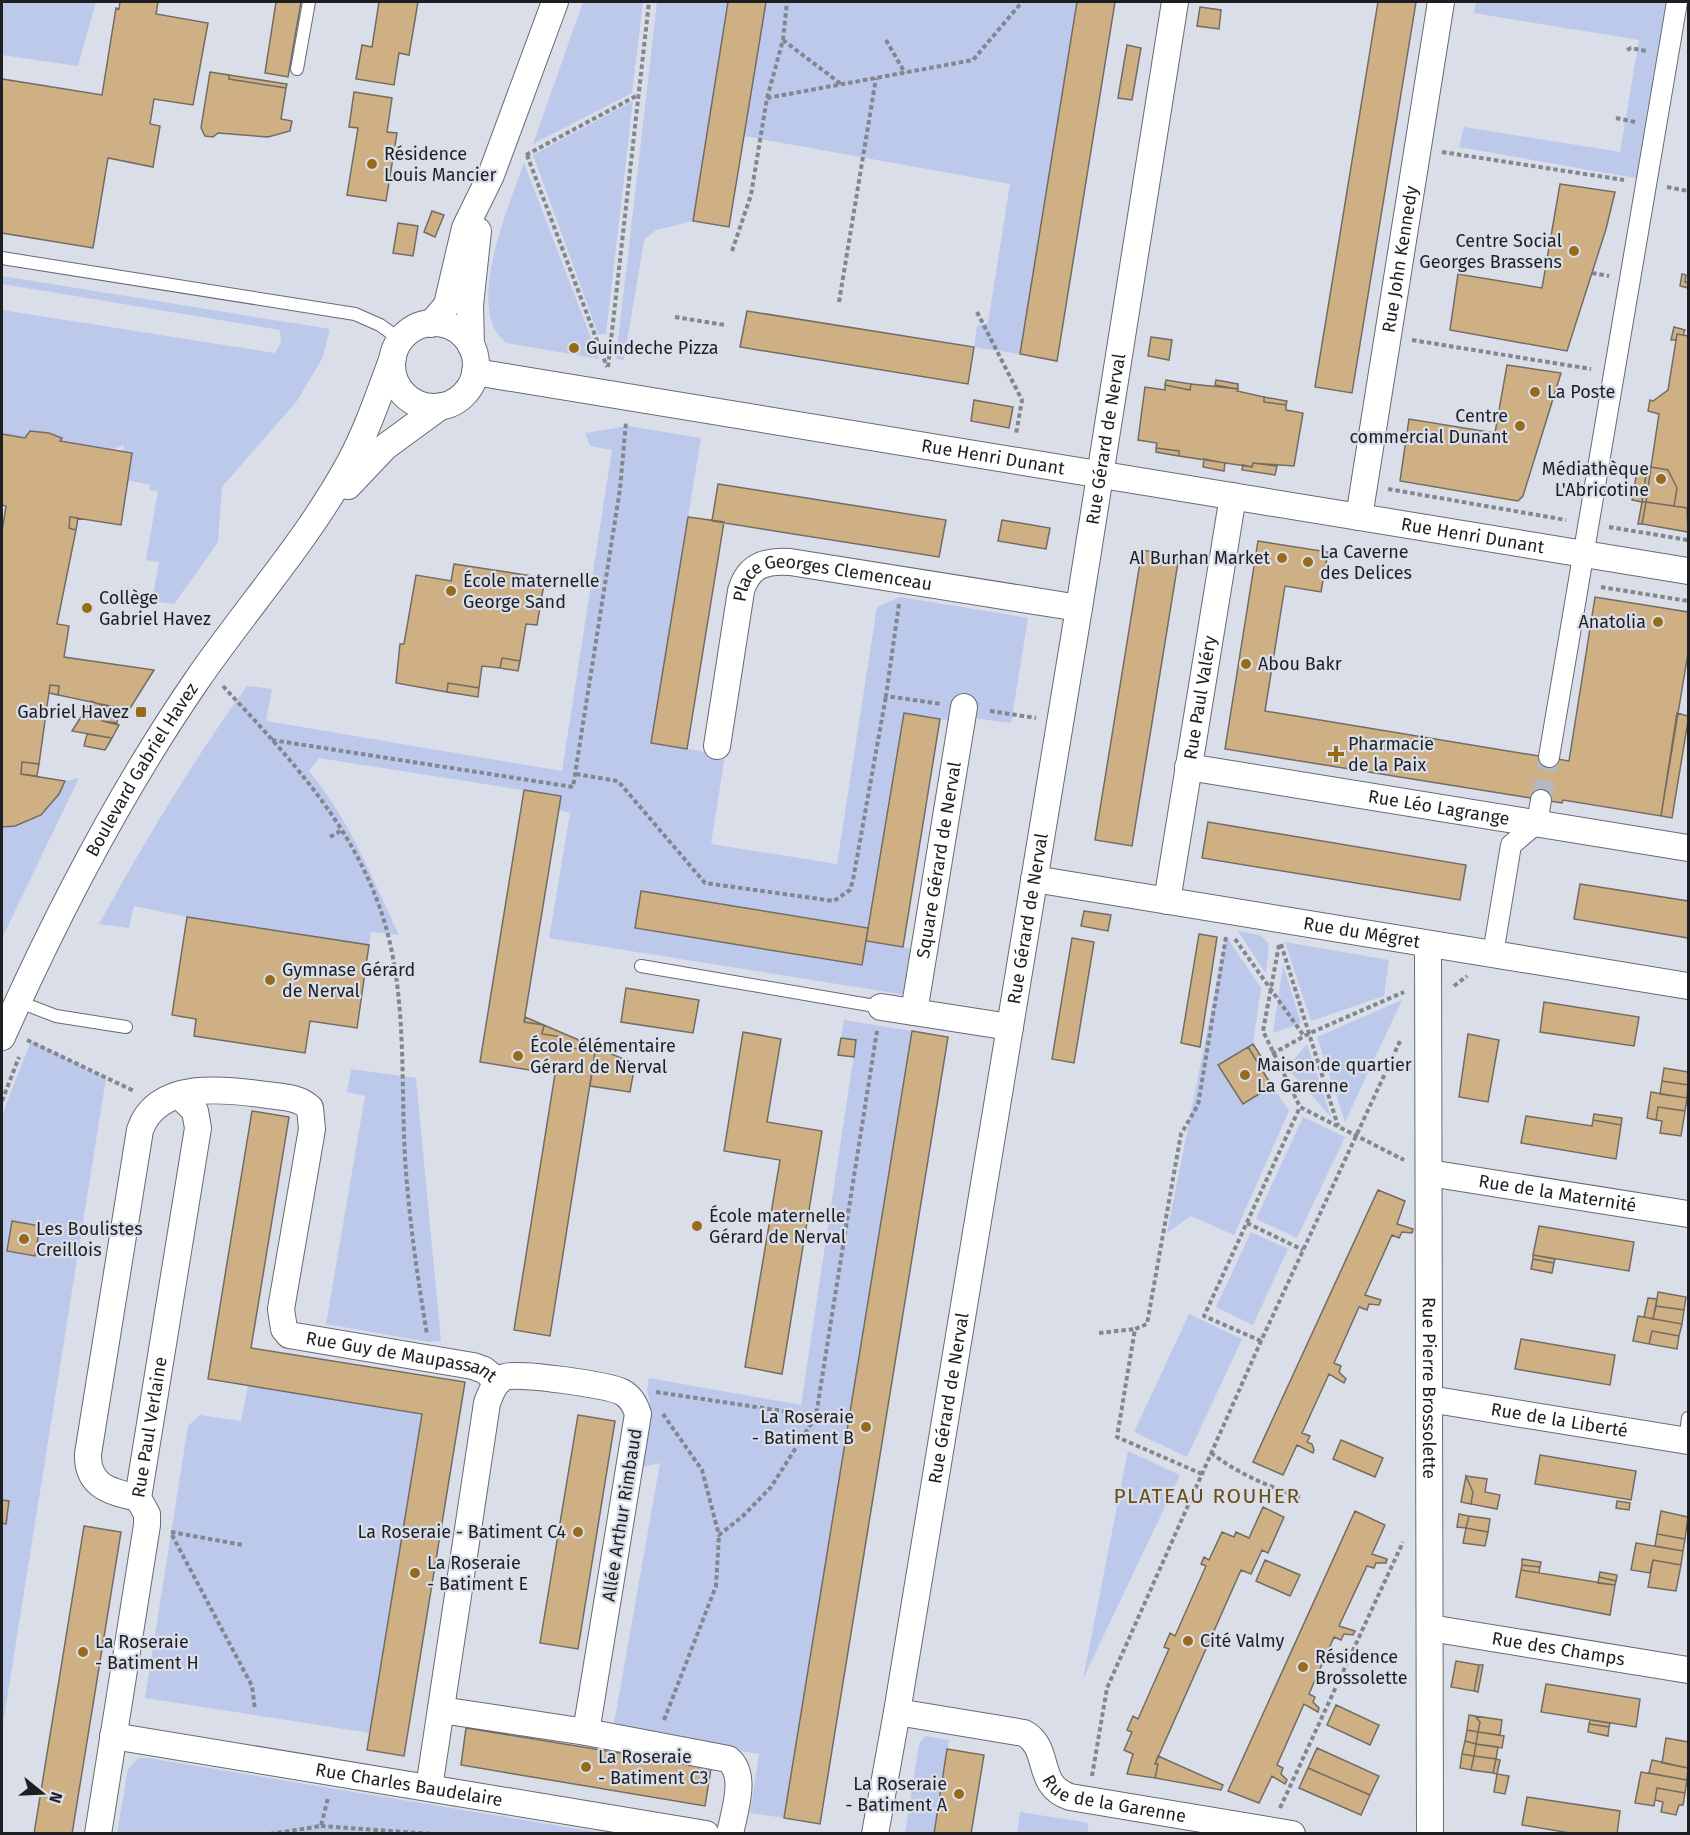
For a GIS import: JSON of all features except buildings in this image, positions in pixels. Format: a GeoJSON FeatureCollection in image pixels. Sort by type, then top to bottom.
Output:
{"type":"FeatureCollection","features":[{"type":"Feature","properties":{"kind":"street"},"geometry":{"type":"LineString","coordinates":[[431,324],[447,305],[460,244],[491,175],[555,2]]}},
{"type":"Feature","properties":{"kind":"street","name":"Rue Gérard de Nerval"},"geometry":{"type":"LineString","coordinates":[[875,1833],[897,1712],[1079,608],[1175,2]]}},
{"type":"Feature","properties":{"kind":"street","name":"Rue John Kennedy"},"geometry":{"type":"LineString","coordinates":[[1359,517],[1441,2]]}},
{"type":"Feature","properties":{"kind":"street"},"geometry":{"type":"LineString","coordinates":[[1549,757],[1677,2]]}},
{"type":"Feature","properties":{"kind":"street"},"geometry":{"type":"LineString","coordinates":[[471,346],[455,329],[431,324],[414,328],[397,349],[393,375],[402,392],[417,403],[441,406],[453,402],[463,394],[475,372],[471,346],[470,305],[474,256],[491,175]]}},
{"type":"Feature","properties":{"kind":"street","name":"Boulevard Gabriel Havez"},"geometry":{"type":"LineString","coordinates":[[2,1037],[17,1001],[74,886],[160,739],[197,680],[314,521],[359,444],[397,349]]}},
{"type":"Feature","properties":{"kind":"street","name":"Rue Henri Dunant"},"geometry":{"type":"LineString","coordinates":[[475,372],[1689,571]]}},
{"type":"Feature","properties":{"kind":"street","name":"Boulevard Gabriel Havez"},"geometry":{"type":"LineString","coordinates":[[314,521],[385,447],[441,406]]}},
{"type":"Feature","properties":{"kind":"street","name":"Rue Paul Valéry"},"geometry":{"type":"LineString","coordinates":[[1167,901],[1233,496]]}},
{"type":"Feature","properties":{"kind":"street","name":"Place Georges Clemenceau"},"geometry":{"type":"LineString","coordinates":[[717,746],[741,591],[750,571],[760,565],[781,561],[1079,608]]}},
{"type":"Feature","properties":{"kind":"street","name":"Square Gérard de Nerval"},"geometry":{"type":"LineString","coordinates":[[914,1012],[964,707]]}},
{"type":"Feature","properties":{"kind":"street","name":"Rue Léo Lagrange"},"geometry":{"type":"LineString","coordinates":[[1188,767],[1539,812],[1689,848]]}},
{"type":"Feature","properties":{"kind":"street"},"geometry":{"type":"LineString","coordinates":[[1493,954],[1511,845],[1539,812]]}},
{"type":"Feature","properties":{"kind":"street","name":"Rue du Mégret"},"geometry":{"type":"LineString","coordinates":[[1034,879],[1167,901],[1220,918],[1428,944],[1689,986]]}},
{"type":"Feature","properties":{"kind":"street","name":"Rue Pierre Brossolette"},"geometry":{"type":"LineString","coordinates":[[1428,944],[1430,1833]]}},
{"type":"Feature","properties":{"kind":"street"},"geometry":{"type":"LineString","coordinates":[[881,1007],[1010,1027]]}},
{"type":"Feature","properties":{"kind":"street","name":"Rue Guy de Maupassant"},"geometry":{"type":"LineString","coordinates":[[170,1099],[207,1089],[226,1089],[297,1100],[310,1108],[312,1129],[281,1309],[284,1329],[298,1338],[473,1366],[484,1370],[498,1381],[487,1403],[429,1788]]}},
{"type":"Feature","properties":{"kind":"street"},"geometry":{"type":"LineString","coordinates":[[138,1498],[103,1488],[95,1481],[88,1462],[140,1130],[144,1118],[170,1099]]}},
{"type":"Feature","properties":{"kind":"street","name":"Rue Paul Verlaine"},"geometry":{"type":"LineString","coordinates":[[98,1833],[113,1736],[159,1530],[138,1498],[198,1128],[195,1111],[170,1099]]}},
{"type":"Feature","properties":{"kind":"street","name":"Rue de la Maternité"},"geometry":{"type":"LineString","coordinates":[[1429,1173],[1689,1214]]}},
{"type":"Feature","properties":{"kind":"street"},"geometry":{"type":"LineString","coordinates":[[498,1381],[507,1376],[533,1376],[620,1391],[628,1396]]}},
{"type":"Feature","properties":{"kind":"street","name":"Allée Arthur Rimbaud"},"geometry":{"type":"LineString","coordinates":[[586,1732],[638,1427],[634,1403],[628,1396]]}},
{"type":"Feature","properties":{"kind":"street","name":"Rue de la Liberté"},"geometry":{"type":"LineString","coordinates":[[1429,1399],[1687,1433]]}},
{"type":"Feature","properties":{"kind":"street","name":"Rue des Champs"},"geometry":{"type":"LineString","coordinates":[[1430,1628],[1689,1670]]}},
{"type":"Feature","properties":{"kind":"street"},"geometry":{"type":"LineString","coordinates":[[441,1710],[720,1755],[734,1763],[739,1781],[730,1833]]}},
{"type":"Feature","properties":{"kind":"street","name":"Rue de la Garenne"},"geometry":{"type":"LineString","coordinates":[[897,1712],[1024,1733],[1035,1740],[1048,1781],[1060,1794],[1088,1801],[1280,1832]]}},
{"type":"Feature","properties":{"kind":"street","name":"Rue Charles Baudelaire"},"geometry":{"type":"LineString","coordinates":[[113,1736],[699,1833]]}},
{"type":"Feature","properties":{"kind":"lane"},"geometry":{"type":"LineString","coordinates":[[297,69],[309,2]]}},
{"type":"Feature","properties":{"kind":"lane"},"geometry":{"type":"LineString","coordinates":[[2,258],[354,314],[380,325],[397,349]]}},
{"type":"Feature","properties":{"kind":"lane"},"geometry":{"type":"LineString","coordinates":[[641,966],[881,1007]]}},
{"type":"Feature","properties":{"kind":"lane"},"geometry":{"type":"LineString","coordinates":[[17,1001],[56,1016],[126,1027]]}},
{"type":"Feature","properties":{"kind":"path"},"geometry":{"type":"LineString","coordinates":[[639,95],[525,155],[608,370],[650,2]]}},
{"type":"Feature","properties":{"kind":"path"},"geometry":{"type":"LineString","coordinates":[[732,251],[751,195],[767,98],[783,40],[787,2]]}},
{"type":"Feature","properties":{"kind":"path"},"geometry":{"type":"LineString","coordinates":[[767,98],[973,60],[1023,2]]}},
{"type":"Feature","properties":{"kind":"path"},"geometry":{"type":"LineString","coordinates":[[783,40],[841,84]]}},
{"type":"Feature","properties":{"kind":"path"},"geometry":{"type":"LineString","coordinates":[[886,40],[905,73]]}},
{"type":"Feature","properties":{"kind":"path"},"geometry":{"type":"LineString","coordinates":[[839,302],[876,78]]}},
{"type":"Feature","properties":{"kind":"path"},"geometry":{"type":"LineString","coordinates":[[1417,148],[1689,191]]}},
{"type":"Feature","properties":{"kind":"path"},"geometry":{"type":"LineString","coordinates":[[977,312],[1022,400],[1018,418]]}},
{"type":"Feature","properties":{"kind":"path"},"geometry":{"type":"LineString","coordinates":[[675,317],[725,325]]}},
{"type":"Feature","properties":{"kind":"path"},"geometry":{"type":"LineString","coordinates":[[1388,336],[1614,373]]}},
{"type":"Feature","properties":{"kind":"path"},"geometry":{"type":"LineString","coordinates":[[272,740],[573,788],[628,426],[618,395]]}},
{"type":"Feature","properties":{"kind":"path"},"geometry":{"type":"LineString","coordinates":[[1364,485],[1689,540]]}},
{"type":"Feature","properties":{"kind":"path"},"geometry":{"type":"LineString","coordinates":[[576,774],[618,781],[705,883],[834,901],[850,890],[853,880],[903,580]]}},
{"type":"Feature","properties":{"kind":"path"},"geometry":{"type":"LineString","coordinates":[[1579,583],[1689,601]]}},
{"type":"Feature","properties":{"kind":"path"},"geometry":{"type":"LineString","coordinates":[[228,677],[222,685],[314,789],[342,830],[373,889],[390,940],[398,984],[412,1241],[431,1359]]}},
{"type":"Feature","properties":{"kind":"path"},"geometry":{"type":"LineString","coordinates":[[885,696],[1060,722]]}},
{"type":"Feature","properties":{"kind":"path"},"geometry":{"type":"LineString","coordinates":[[330,837],[342,830]]}},
{"type":"Feature","properties":{"kind":"path"},"geometry":{"type":"LineString","coordinates":[[1220,918],[1304,1036]]}},
{"type":"Feature","properties":{"kind":"path"},"geometry":{"type":"LineString","coordinates":[[1099,1333],[1135,1329],[1147,1324],[1181,1134],[1198,1105],[1220,918]]}},
{"type":"Feature","properties":{"kind":"path"},"geometry":{"type":"LineString","coordinates":[[1338,1127],[1280,942],[1263,1031],[1272,1054],[1300,1107],[1338,1127],[1429,1173]]}},
{"type":"Feature","properties":{"kind":"path"},"geometry":{"type":"LineString","coordinates":[[1272,1054],[1310,1033],[1429,981]]}},
{"type":"Feature","properties":{"kind":"path"},"geometry":{"type":"LineString","coordinates":[[719,1535],[743,1516],[771,1487],[816,1416],[881,1007]]}},
{"type":"Feature","properties":{"kind":"path"},"geometry":{"type":"LineString","coordinates":[[1088,1801],[1107,1688],[1261,1341],[1404,1032]]}},
{"type":"Feature","properties":{"kind":"path"},"geometry":{"type":"LineString","coordinates":[[2,1101],[26,1040],[170,1099]]}},
{"type":"Feature","properties":{"kind":"path"},"geometry":{"type":"LineString","coordinates":[[1261,1341],[1204,1316],[1300,1107]]}},
{"type":"Feature","properties":{"kind":"path"},"geometry":{"type":"LineString","coordinates":[[1246,1223],[1303,1250]]}},
{"type":"Feature","properties":{"kind":"path"},"geometry":{"type":"LineString","coordinates":[[1135,1329],[1117,1437],[1202,1474]]}},
{"type":"Feature","properties":{"kind":"path"},"geometry":{"type":"LineString","coordinates":[[628,1396],[647,1390],[816,1416]]}},
{"type":"Feature","properties":{"kind":"path"},"geometry":{"type":"LineString","coordinates":[[628,1396],[656,1406],[689,1448],[702,1470],[719,1535],[716,1586],[655,1744]]}},
{"type":"Feature","properties":{"kind":"path"},"geometry":{"type":"LineString","coordinates":[[1211,1453],[1231,1468],[1264,1485],[1300,1497]]}},
{"type":"Feature","properties":{"kind":"path"},"geometry":{"type":"LineString","coordinates":[[1280,1832],[1407,1533],[1412,1529],[1430,1530]]}},
{"type":"Feature","properties":{"kind":"path"},"geometry":{"type":"LineString","coordinates":[[159,1530],[243,1545]]}},
{"type":"Feature","properties":{"kind":"path"},"geometry":{"type":"LineString","coordinates":[[159,1530],[252,1686],[255,1709]]}},
{"type":"Feature","properties":{"kind":"path"},"geometry":{"type":"LineString","coordinates":[[321,1826],[335,1773]]}},
{"type":"Feature","properties":{"kind":"path"},"geometry":{"type":"LineString","coordinates":[[270,1833],[321,1826],[434,1833]]}},
{"type":"Feature","properties":{"kind":"shaded area"},"geometry":{"type":"Polygon","coordinates":[[[2,2],[96,2],[78,66],[2,55],[2,2]]]}},
{"type":"Feature","properties":{"kind":"shaded area"},"geometry":{"type":"Polygon","coordinates":[[[583,2],[643,2],[632,93],[533,144],[583,2]]]}},
{"type":"Feature","properties":{"kind":"shaded area"},"geometry":{"type":"Polygon","coordinates":[[[657,2],[728,2],[693,221],[656,230],[644,240],[624,360],[616,359],[657,2]]]}},
{"type":"Feature","properties":{"kind":"shaded area"},"geometry":{"type":"Polygon","coordinates":[[[766,2],[1077,2],[1020,354],[974,347],[977,326],[988,323],[1010,184],[744,136],[766,2]]]}},
{"type":"Feature","properties":{"kind":"shaded area"},"geometry":{"type":"Polygon","coordinates":[[[1476,2],[1677,2],[1647,180],[1459,147],[1464,127],[1620,152],[1639,40],[1474,13],[1476,2]]]}},
{"type":"Feature","properties":{"kind":"shaded area"},"geometry":{"type":"Polygon","coordinates":[[[633,101],[606,334],[598,334],[533,155],[633,101]]]}},
{"type":"Feature","properties":{"kind":"shaded area"},"geometry":{"type":"Polygon","coordinates":[[[524,163],[599,359],[507,343],[494,328],[489,308],[489,283],[493,257],[524,163]]]}},
{"type":"Feature","properties":{"kind":"shaded area"},"geometry":{"type":"Polygon","coordinates":[[[2,276],[330,329],[323,357],[297,401],[222,487],[218,542],[174,604],[152,601],[159,562],[146,560],[158,491],[149,490],[150,485],[127,480],[132,453],[123,452],[124,445],[111,450],[60,441],[61,438],[49,433],[30,432],[25,438],[2,434],[2,310],[275,353],[281,342],[280,330],[2,284],[2,276]]]}},
{"type":"Feature","properties":{"kind":"shaded area"},"geometry":{"type":"Polygon","coordinates":[[[628,426],[701,438],[651,743],[725,755],[711,844],[837,864],[877,607],[900,597],[1028,618],[1011,723],[964,717],[962,723],[904,713],[868,928],[641,892],[635,928],[862,965],[866,941],[913,949],[906,995],[549,938],[570,813],[559,810],[561,796],[319,758],[309,771],[349,830],[399,935],[371,932],[369,945],[187,917],[134,906],[129,928],[99,924],[170,802],[247,686],[272,689],[266,721],[562,771],[612,450],[590,446],[585,433],[628,426]]]}},
{"type":"Feature","properties":{"kind":"shaded area"},"geometry":{"type":"Polygon","coordinates":[[[79,778],[2,938],[2,827],[32,819],[48,807],[65,781],[79,778]]]}},
{"type":"Feature","properties":{"kind":"shaded area"},"geometry":{"type":"Polygon","coordinates":[[[1238,931],[1260,935],[1269,944],[1266,974],[1238,931]]]}},
{"type":"Feature","properties":{"kind":"shaded area"},"geometry":{"type":"Polygon","coordinates":[[[1226,936],[1261,988],[1253,1044],[1219,1066],[1243,1104],[1272,1086],[1289,1111],[1234,1235],[1191,1216],[1167,1233],[1226,936]]]}},
{"type":"Feature","properties":{"kind":"shaded area"},"geometry":{"type":"Polygon","coordinates":[[[1285,942],[1389,960],[1384,996],[1311,1021],[1285,942]]]}},
{"type":"Feature","properties":{"kind":"shaded area"},"geometry":{"type":"Polygon","coordinates":[[[1283,965],[1301,1023],[1273,1033],[1283,965]]]}},
{"type":"Feature","properties":{"kind":"shaded area"},"geometry":{"type":"Polygon","coordinates":[[[1402,1000],[1345,1122],[1317,1037],[1402,1000]]]}},
{"type":"Feature","properties":{"kind":"shaded area"},"geometry":{"type":"Polygon","coordinates":[[[844,1020],[912,1031],[784,1818],[750,1813],[759,1754],[613,1729],[660,1463],[640,1468],[650,1403],[647,1390],[649,1378],[801,1405],[856,1041],[841,1038],[844,1020]]]}},
{"type":"Feature","properties":{"kind":"shaded area"},"geometry":{"type":"Polygon","coordinates":[[[31,1041],[106,1078],[2,1730],[2,1523],[6,1524],[9,1501],[2,1500],[2,1115],[31,1041]],[[12,1222],[7,1251],[35,1256],[40,1227],[12,1222]]]}},
{"type":"Feature","properties":{"kind":"shaded area"},"geometry":{"type":"Polygon","coordinates":[[[1307,1044],[1331,1117],[1287,1068],[1307,1044]]]}},
{"type":"Feature","properties":{"kind":"shaded area"},"geometry":{"type":"Polygon","coordinates":[[[351,1069],[416,1078],[441,1341],[429,1342],[326,1324],[365,1096],[347,1092],[351,1069]]]}},
{"type":"Feature","properties":{"kind":"shaded area"},"geometry":{"type":"Polygon","coordinates":[[[1303,1117],[1345,1137],[1297,1238],[1256,1219],[1303,1117]]]}},
{"type":"Feature","properties":{"kind":"shaded area"},"geometry":{"type":"Polygon","coordinates":[[[1251,1232],[1288,1249],[1253,1325],[1216,1307],[1251,1232]]]}},
{"type":"Feature","properties":{"kind":"shaded area"},"geometry":{"type":"Polygon","coordinates":[[[1189,1314],[1242,1339],[1187,1457],[1134,1432],[1189,1314]]]}},
{"type":"Feature","properties":{"kind":"shaded area"},"geometry":{"type":"Polygon","coordinates":[[[248,1385],[422,1414],[370,1733],[145,1698],[188,1426],[200,1415],[241,1421],[248,1385]]]}},
{"type":"Feature","properties":{"kind":"shaded area"},"geometry":{"type":"Polygon","coordinates":[[[1128,1451],[1180,1475],[1083,1679],[1128,1451]]]}},
{"type":"Feature","properties":{"kind":"shaded area"},"geometry":{"type":"Polygon","coordinates":[[[925,1736],[949,1740],[934,1833],[905,1834],[919,1744],[925,1736]]]}},
{"type":"Feature","properties":{"kind":"shaded area"},"geometry":{"type":"Polygon","coordinates":[[[138,1758],[602,1833],[117,1833],[128,1769],[138,1758]]]}},
{"type":"Feature","properties":{"kind":"shaded area"},"geometry":{"type":"Polygon","coordinates":[[[1020,1812],[1089,1823],[1087,1833],[1017,1833],[1020,1812]]]}},
{"type":"Feature","properties":{"kind":"tunnel"},"geometry":{"type":"LineString","coordinates":[[1541,800],[1549,757]]}},
{"type":"Feature","properties":{"kind":"place","name":"Résidence Louis Mancier"},"geometry":{"type":"Point","coordinates":[372,164]}},
{"type":"Feature","properties":{"kind":"place","name":"Centre Social Georges Brassens"},"geometry":{"type":"Point","coordinates":[1574,251]}},
{"type":"Feature","properties":{"kind":"place","name":"Guindeche Pizza"},"geometry":{"type":"Point","coordinates":[574,348]}},
{"type":"Feature","properties":{"kind":"place","name":"La Poste"},"geometry":{"type":"Point","coordinates":[1535,392]}},
{"type":"Feature","properties":{"kind":"place","name":"Centre commercial Dunant"},"geometry":{"type":"Point","coordinates":[1520,426]}},
{"type":"Feature","properties":{"kind":"place","name":"Médiathèque L'Abricotine"},"geometry":{"type":"Point","coordinates":[1661,479]}},
{"type":"Feature","properties":{"kind":"place","name":"Al Burhan Market"},"geometry":{"type":"Point","coordinates":[1282,558]}},
{"type":"Feature","properties":{"kind":"place","name":"La Caverne des Delices"},"geometry":{"type":"Point","coordinates":[1308,562]}},
{"type":"Feature","properties":{"kind":"place","name":"École maternelle George Sand"},"geometry":{"type":"Point","coordinates":[451,591]}},
{"type":"Feature","properties":{"kind":"place","name":"Collège Gabriel Havez"},"geometry":{"type":"Point","coordinates":[87,608]}},
{"type":"Feature","properties":{"kind":"place","name":"Anatolia"},"geometry":{"type":"Point","coordinates":[1658,622]}},
{"type":"Feature","properties":{"kind":"place","name":"Abou Bakr"},"geometry":{"type":"Point","coordinates":[1246,664]}},
{"type":"Feature","properties":{"kind":"place","name":"Gabriel Havez"},"geometry":{"type":"Point","coordinates":[141,712]}},
{"type":"Feature","properties":{"kind":"place","name":"Pharmacie de la Paix"},"geometry":{"type":"Point","coordinates":[1336,754]}},
{"type":"Feature","properties":{"kind":"place","name":"Gymnase Gérard de Nerval"},"geometry":{"type":"Point","coordinates":[270,980]}},
{"type":"Feature","properties":{"kind":"place","name":"École élémentaire Gérard de Nerval"},"geometry":{"type":"Point","coordinates":[518,1056]}},
{"type":"Feature","properties":{"kind":"place","name":"Maison de quartier La Garenne"},"geometry":{"type":"Point","coordinates":[1245,1075]}},
{"type":"Feature","properties":{"kind":"place","name":"École maternelle Gérard de Nerval"},"geometry":{"type":"Point","coordinates":[697,1226]}},
{"type":"Feature","properties":{"kind":"place","name":"Les Boulistes Creillois"},"geometry":{"type":"Point","coordinates":[24,1239]}},
{"type":"Feature","properties":{"kind":"place","name":"La Roseraie - Batiment B"},"geometry":{"type":"Point","coordinates":[866,1427]}},
{"type":"Feature","properties":{"kind":"place","name":"La Roseraie - Batiment C4"},"geometry":{"type":"Point","coordinates":[578,1532]}},
{"type":"Feature","properties":{"kind":"place","name":"La Roseraie - Batiment E"},"geometry":{"type":"Point","coordinates":[415,1573]}},
{"type":"Feature","properties":{"kind":"place","name":"Cité Valmy"},"geometry":{"type":"Point","coordinates":[1188,1641]}},
{"type":"Feature","properties":{"kind":"place","name":"La Roseraie - Batiment H"},"geometry":{"type":"Point","coordinates":[83,1652]}},
{"type":"Feature","properties":{"kind":"place","name":"Résidence Brossolette"},"geometry":{"type":"Point","coordinates":[1303,1667]}},
{"type":"Feature","properties":{"kind":"place","name":"La Roseraie - Batiment C3"},"geometry":{"type":"Point","coordinates":[586,1767]}},
{"type":"Feature","properties":{"kind":"place","name":"La Roseraie - Batiment A"},"geometry":{"type":"Point","coordinates":[959,1794]}},
{"type":"Feature","properties":{"kind":"district","name":"PLATEAU ROUHER"},"geometry":{"type":"Point","coordinates":[1207,1496]}}]}
